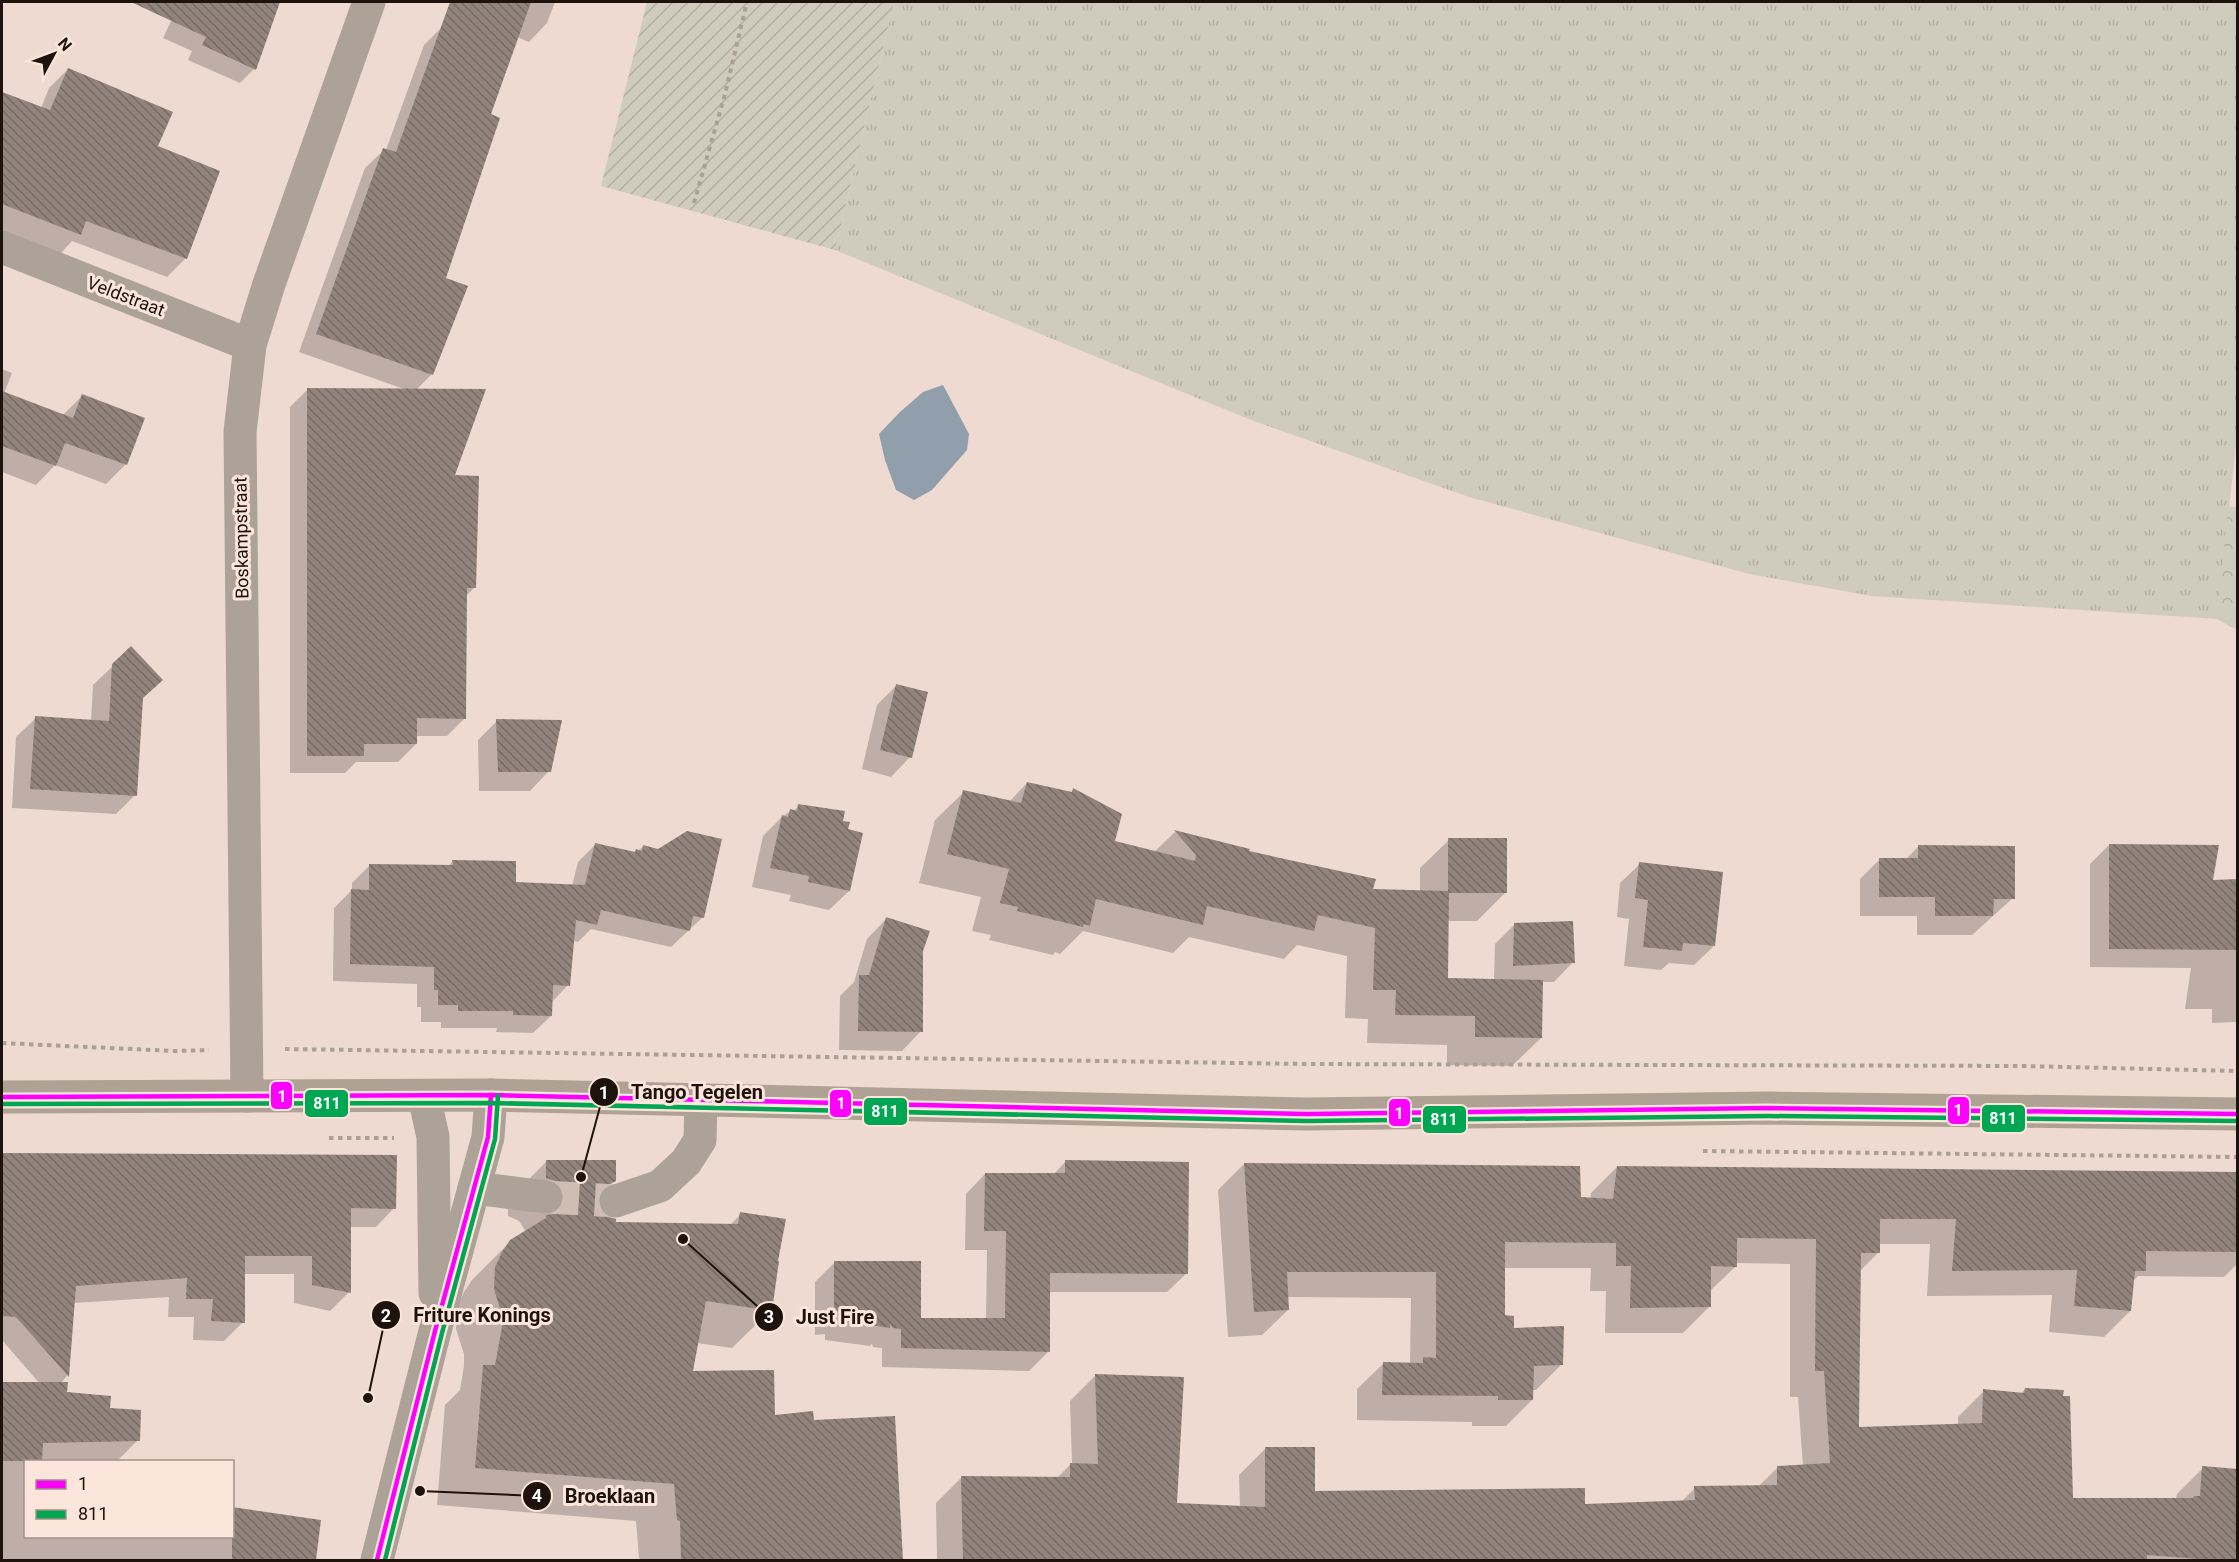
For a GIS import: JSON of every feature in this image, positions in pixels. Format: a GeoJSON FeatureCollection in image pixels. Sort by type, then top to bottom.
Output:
{"type":"FeatureCollection","features":[{"type":"Feature","properties":{"kind":"main road"},"geometry":{"type":"LineString","coordinates":[[2,1097],[491,1095],[1308,1114],[1756,1108],[2238,1114]]}},
{"type":"Feature","properties":{"kind":"street","name":"Boskampstraat"},"geometry":{"type":"LineString","coordinates":[[248,1096],[240,432],[250,345],[269,284],[369,2]]}},
{"type":"Feature","properties":{"kind":"street","name":"Veldstraat"},"geometry":{"type":"LineString","coordinates":[[2,247],[250,345]]}},
{"type":"Feature","properties":{"kind":"street"},"geometry":{"type":"LineString","coordinates":[[377,1560],[435,1331],[488,1137],[491,1095]]}},
{"type":"Feature","properties":{"kind":"street"},"geometry":{"type":"LineString","coordinates":[[424,1096],[433,1137],[435,1331]]}},
{"type":"Feature","properties":{"kind":"street"},"geometry":{"type":"LineString","coordinates":[[616,1201],[660,1186],[686,1162],[700,1140],[701,1100]]}},
{"type":"Feature","properties":{"kind":"street"},"geometry":{"type":"LineString","coordinates":[[474,1188],[546,1197]]}},
{"type":"Feature","properties":{"kind":"path"},"geometry":{"type":"LineString","coordinates":[[694,203],[725,94],[747,2]]}},
{"type":"Feature","properties":{"kind":"path"},"geometry":{"type":"LineString","coordinates":[[2,1043],[174,1051],[352,1049],[1306,1064],[2022,1066],[2238,1071]]}},
{"type":"Feature","properties":{"kind":"green space"},"geometry":{"type":"Polygon","coordinates":[[[647,2],[894,2],[835,250],[601,186],[647,2]]]}},
{"type":"Feature","properties":{"kind":"green space"},"geometry":{"type":"Polygon","coordinates":[[[894,2],[2237,2],[2238,427],[2217,619],[1872,596],[1749,574],[1469,497],[1251,420],[835,250],[894,2]]]}},
{"type":"Feature","properties":{"kind":"green space"},"geometry":{"type":"Polygon","coordinates":[[[2228,506],[2237,507],[2237,630],[2217,619],[2228,506]]]}},
{"type":"Feature","properties":{"kind":"water"},"geometry":{"type":"Polygon","coordinates":[[[943,385],[969,434],[967,450],[932,490],[914,500],[896,490],[885,460],[879,434],[923,392],[943,385]]]}},
{"type":"Feature","properties":{"kind":"building"},"geometry":{"type":"Polygon","coordinates":[[[131,2],[280,2],[256,70],[202,45],[206,37],[131,2]]]}},
{"type":"Feature","properties":{"kind":"building"},"geometry":{"type":"Polygon","coordinates":[[[450,2],[531,2],[491,114],[500,118],[446,278],[468,286],[433,375],[316,334],[383,148],[396,152],[450,2]]]}},
{"type":"Feature","properties":{"kind":"building"},"geometry":{"type":"Polygon","coordinates":[[[68,68],[173,112],[158,146],[220,171],[187,259],[86,221],[81,235],[2,204],[2,92],[50,110],[68,68]]]}},
{"type":"Feature","properties":{"kind":"building"},"geometry":{"type":"Polygon","coordinates":[[[307,388],[486,389],[455,475],[479,476],[476,588],[467,588],[466,719],[417,718],[417,744],[364,744],[364,756],[307,756],[307,388]]]}},
{"type":"Feature","properties":{"kind":"building"},"geometry":{"type":"Polygon","coordinates":[[[2,391],[73,418],[82,394],[145,418],[127,465],[65,443],[56,466],[2,446],[2,391]]]}},
{"type":"Feature","properties":{"kind":"building"},"geometry":{"type":"Polygon","coordinates":[[[131,646],[163,680],[143,698],[137,796],[30,789],[35,716],[109,721],[112,664],[131,646]]]}},
{"type":"Feature","properties":{"kind":"building"},"geometry":{"type":"Polygon","coordinates":[[[896,684],[928,692],[912,758],[880,750],[896,684]]]}},
{"type":"Feature","properties":{"kind":"building"},"geometry":{"type":"Polygon","coordinates":[[[496,719],[562,720],[551,772],[498,772],[496,719]]]}},
{"type":"Feature","properties":{"kind":"building"},"geometry":{"type":"Polygon","coordinates":[[[1027,782],[1072,792],[1073,788],[1122,814],[1115,841],[1195,861],[1196,855],[1174,830],[1250,849],[1249,851],[1376,879],[1373,889],[1448,891],[1448,838],[1507,838],[1507,893],[1449,893],[1448,978],[1543,980],[1542,1038],[1475,1037],[1475,1016],[1395,1015],[1396,990],[1373,990],[1375,928],[1318,915],[1314,931],[1207,906],[1203,925],[1096,899],[1090,926],[1084,924],[1083,927],[1017,911],[1018,907],[1000,903],[1009,869],[947,854],[963,790],[1021,803],[1027,782]]]}},
{"type":"Feature","properties":{"kind":"building"},"geometry":{"type":"Polygon","coordinates":[[[798,804],[845,811],[843,821],[850,822],[848,829],[863,833],[850,891],[808,882],[809,876],[770,868],[782,815],[788,817],[790,809],[797,811],[798,804]]]}},
{"type":"Feature","properties":{"kind":"building"},"geometry":{"type":"Polygon","coordinates":[[[687,831],[722,839],[704,918],[693,916],[690,931],[601,910],[597,925],[576,920],[570,986],[553,985],[552,1016],[513,1015],[513,1011],[458,1011],[458,1005],[438,1005],[438,990],[434,990],[434,967],[350,964],[351,889],[369,890],[369,864],[453,865],[452,860],[516,861],[516,882],[585,885],[595,843],[635,852],[636,849],[642,851],[643,845],[658,849],[687,831]]]}},
{"type":"Feature","properties":{"kind":"building"},"geometry":{"type":"Polygon","coordinates":[[[2109,844],[2219,845],[2213,880],[2238,879],[2238,950],[2109,949],[2109,844]]]}},
{"type":"Feature","properties":{"kind":"building"},"geometry":{"type":"Polygon","coordinates":[[[1918,845],[2015,846],[2015,899],[1994,899],[1993,916],[1935,916],[1935,897],[1879,897],[1879,858],[1918,858],[1918,845]]]}},
{"type":"Feature","properties":{"kind":"building"},"geometry":{"type":"Polygon","coordinates":[[[1639,862],[1723,872],[1715,946],[1683,943],[1682,951],[1643,947],[1648,900],[1635,898],[1639,862]]]}},
{"type":"Feature","properties":{"kind":"building"},"geometry":{"type":"Polygon","coordinates":[[[886,917],[930,931],[923,951],[923,1032],[858,1031],[859,975],[869,975],[886,917]]]}},
{"type":"Feature","properties":{"kind":"building"},"geometry":{"type":"Polygon","coordinates":[[[1573,921],[1575,963],[1513,966],[1514,923],[1573,921]]]}},
{"type":"Feature","properties":{"kind":"building"},"geometry":{"type":"Polygon","coordinates":[[[2,1153],[397,1155],[396,1209],[351,1208],[351,1293],[312,1285],[312,1256],[245,1256],[245,1323],[211,1321],[213,1299],[186,1299],[187,1278],[76,1286],[69,1377],[16,1317],[2,1316],[2,1153]]]}},
{"type":"Feature","properties":{"kind":"building"},"geometry":{"type":"Polygon","coordinates":[[[546,1160],[616,1160],[616,1181],[602,1188],[598,1206],[603,1215],[616,1219],[616,1222],[738,1224],[740,1212],[786,1219],[772,1311],[706,1301],[693,1371],[774,1370],[775,1415],[813,1411],[814,1420],[895,1416],[903,1560],[681,1560],[680,1521],[677,1520],[674,1484],[475,1468],[483,1365],[495,1365],[502,1327],[502,1315],[494,1289],[495,1267],[510,1240],[546,1218],[546,1215],[554,1214],[561,1208],[564,1200],[563,1190],[558,1182],[546,1178],[546,1160]]]}},
{"type":"Feature","properties":{"kind":"building"},"geometry":{"type":"Polygon","coordinates":[[[1065,1160],[1189,1162],[1188,1274],[1050,1273],[1050,1352],[901,1348],[901,1329],[893,1328],[890,1324],[890,1328],[844,1321],[844,1316],[834,1316],[834,1261],[921,1261],[921,1318],[1005,1318],[1006,1231],[984,1231],[985,1173],[1065,1173],[1065,1160]]]}},
{"type":"Feature","properties":{"kind":"building"},"geometry":{"type":"Polygon","coordinates":[[[1244,1163],[1580,1166],[1581,1197],[1613,1199],[1617,1166],[2238,1172],[2238,1252],[2146,1251],[2146,1271],[2135,1271],[2131,1311],[2074,1306],[2077,1270],[1952,1271],[1956,1219],[1880,1219],[1880,1253],[1861,1253],[1859,1427],[1982,1423],[1983,1389],[2024,1393],[2025,1388],[2064,1390],[2063,1396],[2070,1396],[2073,1498],[2193,1498],[2200,1496],[2202,1466],[2238,1469],[2238,1560],[2147,1555],[2147,1560],[963,1560],[961,1476],[1070,1477],[1070,1463],[1098,1464],[1095,1374],[1184,1377],[1177,1503],[1265,1507],[1265,1447],[1315,1447],[1315,1491],[1585,1488],[1585,1504],[1695,1500],[1694,1486],[1777,1485],[1777,1466],[1830,1463],[1824,1371],[1815,1371],[1816,1239],[1737,1238],[1737,1267],[1711,1266],[1711,1307],[1630,1308],[1631,1266],[1616,1266],[1616,1243],[1505,1242],[1505,1315],[1514,1316],[1514,1328],[1564,1326],[1563,1365],[1534,1366],[1533,1400],[1498,1400],[1498,1396],[1382,1395],[1383,1362],[1423,1363],[1423,1357],[1436,1358],[1436,1272],[1287,1272],[1289,1310],[1254,1312],[1244,1163]]]}},
{"type":"Feature","properties":{"kind":"building"},"geometry":{"type":"Polygon","coordinates":[[[2,1382],[68,1382],[67,1392],[111,1396],[110,1408],[141,1410],[140,1441],[43,1443],[42,1460],[2,1461],[2,1382]]]}},
{"type":"Feature","properties":{"kind":"building"},"geometry":{"type":"Polygon","coordinates":[[[234,1507],[321,1520],[316,1560],[232,1560],[234,1507]]]}},
{"type":"Feature","properties":{"kind":"tunnel"},"geometry":{"type":"LineString","coordinates":[[546,1197],[616,1201]]}},
{"type":"Feature","properties":{"kind":"transit line","name":"1"},"geometry":{"type":"LineString","coordinates":[[2,1097],[491,1095],[1307,1114],[1768,1108],[2238,1114]]}},
{"type":"Feature","properties":{"kind":"transit line","name":"1"},"geometry":{"type":"LineString","coordinates":[[377,1560],[435,1331],[488,1137],[491,1095]]}},
{"type":"Feature","properties":{"kind":"transit line","name":"811"},"geometry":{"type":"LineString","coordinates":[[385,1560],[442,1333],[495,1139],[498,1096]]}},
{"type":"Feature","properties":{"kind":"transit line","name":"811"},"geometry":{"type":"LineString","coordinates":[[2,1104],[491,1103],[1307,1121],[1768,1116],[2238,1121]]}},
{"type":"Feature","properties":{"kind":"place","name":"Tango Tegelen"},"geometry":{"type":"Point","coordinates":[581,1177]}},
{"type":"Feature","properties":{"kind":"place","name":"Just Fire"},"geometry":{"type":"Point","coordinates":[683,1239]}},
{"type":"Feature","properties":{"kind":"place","name":"Friture Konings"},"geometry":{"type":"Point","coordinates":[368,1398]}},
{"type":"Feature","properties":{"kind":"place","name":"Broeklaan"},"geometry":{"type":"Point","coordinates":[420,1491]}}]}
